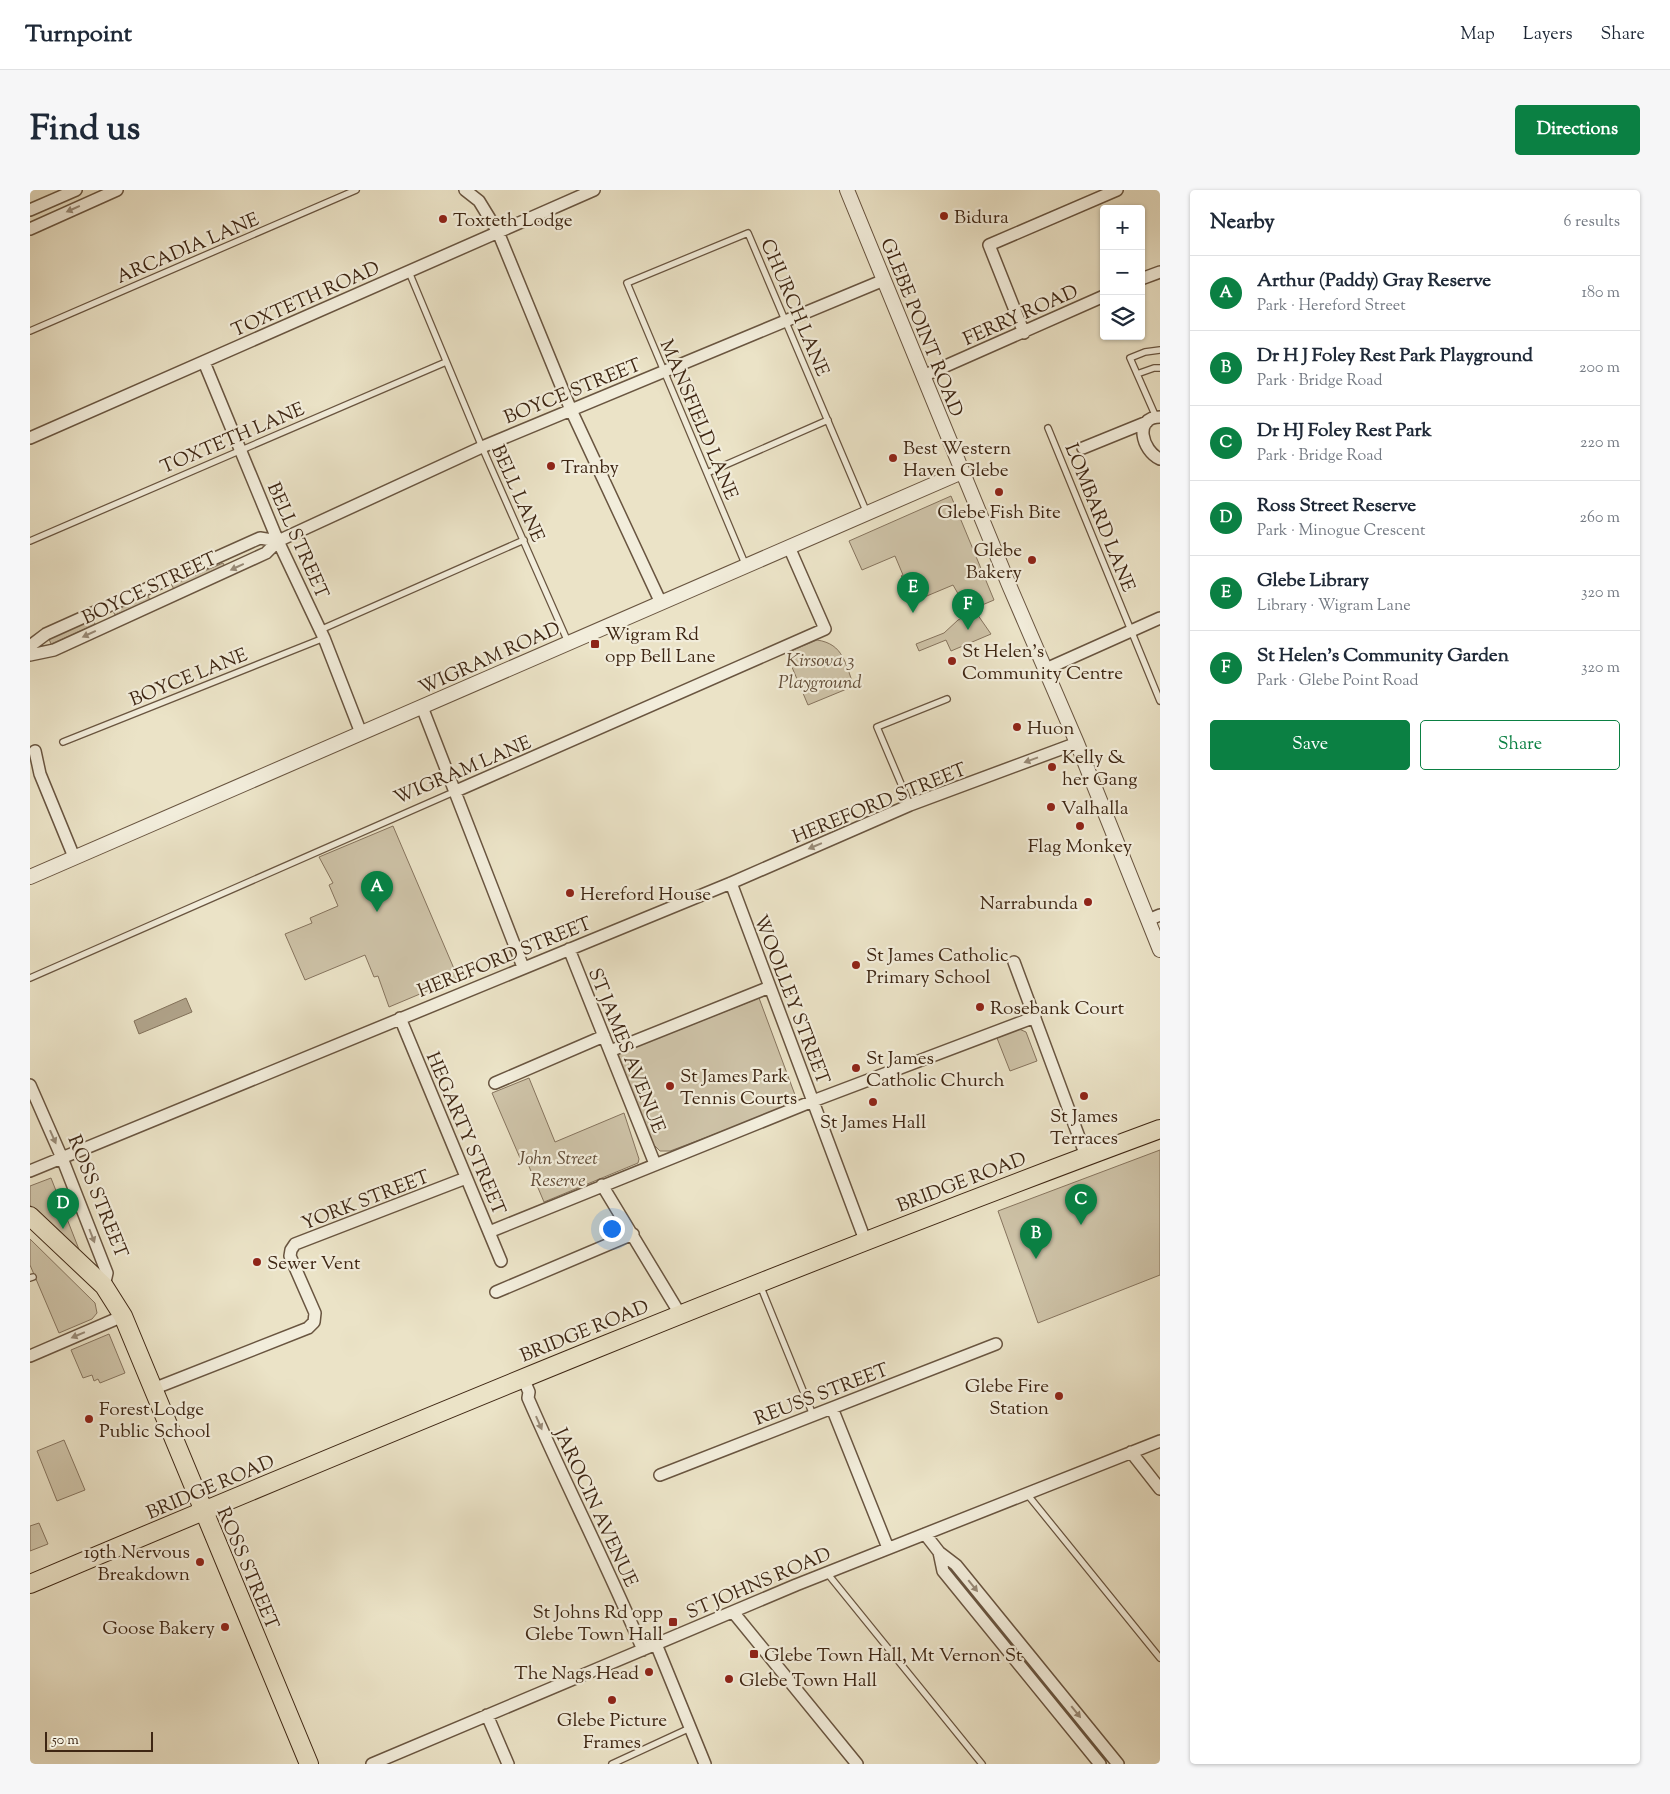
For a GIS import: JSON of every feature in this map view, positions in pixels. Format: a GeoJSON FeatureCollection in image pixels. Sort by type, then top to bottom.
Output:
{"type":"FeatureCollection","features":[{"type":"Feature","properties":{"kind":"main road","name":"BRIDGE ROAD"},"geometry":{"type":"LineString","coordinates":[[30,1584],[522,1378],[759,1282],[1160,1129]]}},
{"type":"Feature","properties":{"kind":"main road"},"geometry":{"type":"LineString","coordinates":[[30,1216],[104,1286]]}},
{"type":"Feature","properties":{"kind":"main road","name":"ROSS STREET"},"geometry":{"type":"LineString","coordinates":[[104,1286],[123,1316],[202,1512],[309,1764]]}},
{"type":"Feature","properties":{"kind":"street"},"geometry":{"type":"LineString","coordinates":[[30,210],[76,190]]}},
{"type":"Feature","properties":{"kind":"street"},"geometry":{"type":"LineString","coordinates":[[30,228],[117,190]]}},
{"type":"Feature","properties":{"kind":"street"},"geometry":{"type":"LineString","coordinates":[[465,190],[479,201],[498,232],[572,410],[661,603]]}},
{"type":"Feature","properties":{"kind":"street","name":"TOXTETH ROAD"},"geometry":{"type":"LineString","coordinates":[[30,438],[594,190]]}},
{"type":"Feature","properties":{"kind":"street","name":"GLEBE POINT ROAD"},"geometry":{"type":"LineString","coordinates":[[846,190],[962,472],[1077,743],[1154,918],[1160,950]]}},
{"type":"Feature","properties":{"kind":"street"},"geometry":{"type":"LineString","coordinates":[[1024,333],[988,246],[1117,190]]}},
{"type":"Feature","properties":{"kind":"street"},"geometry":{"type":"LineString","coordinates":[[1145,278],[1160,272]]}},
{"type":"Feature","properties":{"kind":"street","name":"BOYCE STREET"},"geometry":{"type":"LineString","coordinates":[[30,655],[54,650],[257,558],[266,553],[278,541],[482,447],[884,280]]}},
{"type":"Feature","properties":{"kind":"street","name":"FERRY ROAD"},"geometry":{"type":"LineString","coordinates":[[923,376],[1100,298]]}},
{"type":"Feature","properties":{"kind":"street","name":"BELL STREET"},"geometry":{"type":"LineString","coordinates":[[204,362],[278,541],[322,634],[361,733]]}},
{"type":"Feature","properties":{"kind":"street"},"geometry":{"type":"LineString","coordinates":[[1083,448],[1154,418]]}},
{"type":"Feature","properties":{"kind":"street"},"geometry":{"type":"LineString","coordinates":[[1154,418],[1143,428],[1144,441],[1152,454],[1160,459]]}},
{"type":"Feature","properties":{"kind":"street","name":"WIGRAM ROAD"},"geometry":{"type":"LineString","coordinates":[[30,877],[962,472]]}},
{"type":"Feature","properties":{"kind":"street","name":"BOYCE STREET"},"geometry":{"type":"LineString","coordinates":[[30,646],[46,634],[260,538],[278,541]]}},
{"type":"Feature","properties":{"kind":"street","name":"WIGRAM LANE"},"geometry":{"type":"LineString","coordinates":[[456,791],[826,629],[789,547]]}},
{"type":"Feature","properties":{"kind":"street"},"geometry":{"type":"LineString","coordinates":[[1046,669],[1160,618]]}},
{"type":"Feature","properties":{"kind":"street"},"geometry":{"type":"LineString","coordinates":[[422,707],[456,791],[522,968]]}},
{"type":"Feature","properties":{"kind":"street","name":"HEREFORD STREET"},"geometry":{"type":"LineString","coordinates":[[30,1171],[731,882],[910,805],[1077,743]]}},
{"type":"Feature","properties":{"kind":"street"},"geometry":{"type":"LineString","coordinates":[[35,751],[40,774],[74,857]]}},
{"type":"Feature","properties":{"kind":"street","name":"WOOLLEY STREET"},"geometry":{"type":"LineString","coordinates":[[731,882],[865,1240]]}},
{"type":"Feature","properties":{"kind":"street","name":"ST JAMES AVENUE"},"geometry":{"type":"LineString","coordinates":[[568,948],[655,1164]]}},
{"type":"Feature","properties":{"kind":"street"},"geometry":{"type":"LineString","coordinates":[[1014,962],[1086,1156]]}},
{"type":"Feature","properties":{"kind":"street"},"geometry":{"type":"LineString","coordinates":[[610,1051],[770,987]]}},
{"type":"Feature","properties":{"kind":"street"},"geometry":{"type":"LineString","coordinates":[[489,1232],[813,1101],[1034,1017]]}},
{"type":"Feature","properties":{"kind":"street","name":"HEGARTY STREET"},"geometry":{"type":"LineString","coordinates":[[400,1018],[501,1261]]}},
{"type":"Feature","properties":{"kind":"street"},"geometry":{"type":"LineString","coordinates":[[495,1083],[604,1036]]}},
{"type":"Feature","properties":{"kind":"street","name":"ROSS STREET"},"geometry":{"type":"LineString","coordinates":[[30,1085],[62,1158],[107,1274],[104,1286]]}},
{"type":"Feature","properties":{"kind":"street","name":"YORK STREET"},"geometry":{"type":"LineString","coordinates":[[153,1389],[308,1328],[314,1322],[315,1313],[290,1256],[295,1244],[466,1178]]}},
{"type":"Feature","properties":{"kind":"street"},"geometry":{"type":"LineString","coordinates":[[602,1185],[680,1314]]}},
{"type":"Feature","properties":{"kind":"street"},"geometry":{"type":"LineString","coordinates":[[496,1292],[633,1234]]}},
{"type":"Feature","properties":{"kind":"street"},"geometry":{"type":"LineString","coordinates":[[30,1356],[123,1316]]}},
{"type":"Feature","properties":{"kind":"street","name":"REUSS STREET"},"geometry":{"type":"LineString","coordinates":[[660,1475],[996,1344]]}},
{"type":"Feature","properties":{"kind":"street","name":"JAROCIN AVENUE"},"geometry":{"type":"LineString","coordinates":[[522,1378],[529,1392],[528,1398],[567,1489],[602,1554],[643,1650]]}},
{"type":"Feature","properties":{"kind":"street"},"geometry":{"type":"LineString","coordinates":[[832,1408],[888,1548]]}},
{"type":"Feature","properties":{"kind":"street","name":"ST JOHNS ROAD"},"geometry":{"type":"LineString","coordinates":[[372,1764],[827,1573],[1160,1441]]}},
{"type":"Feature","properties":{"kind":"street"},"geometry":{"type":"LineString","coordinates":[[1130,1452],[1160,1489]]}},
{"type":"Feature","properties":{"kind":"street"},"geometry":{"type":"LineString","coordinates":[[925,1534],[939,1552],[956,1565],[1118,1764]]}},
{"type":"Feature","properties":{"kind":"street"},"geometry":{"type":"LineString","coordinates":[[939,1552],[943,1571],[1100,1764]]}},
{"type":"Feature","properties":{"kind":"street"},"geometry":{"type":"LineString","coordinates":[[733,1612],[857,1764]]}},
{"type":"Feature","properties":{"kind":"street"},"geometry":{"type":"LineString","coordinates":[[656,1644],[705,1764]]}},
{"type":"Feature","properties":{"kind":"street"},"geometry":{"type":"LineString","coordinates":[[487,1715],[508,1764]]}},
{"type":"Feature","properties":{"kind":"lane","name":"ARCADIA LANE"},"geometry":{"type":"LineString","coordinates":[[30,331],[356,190]]}},
{"type":"Feature","properties":{"kind":"lane","name":"CHURCH LANE"},"geometry":{"type":"LineString","coordinates":[[627,283],[748,233],[867,513]]}},
{"type":"Feature","properties":{"kind":"lane","name":"BELL LANE"},"geometry":{"type":"LineString","coordinates":[[409,272],[482,447],[568,643]]}},
{"type":"Feature","properties":{"kind":"lane","name":"MANSFIELD LANE"},"geometry":{"type":"LineString","coordinates":[[627,283],[746,566]]}},
{"type":"Feature","properties":{"kind":"lane"},"geometry":{"type":"LineString","coordinates":[[1154,418],[1130,358],[1149,351],[1160,350]]}},
{"type":"Feature","properties":{"kind":"lane","name":"TOXTETH LANE"},"geometry":{"type":"LineString","coordinates":[[30,541],[446,362]]}},
{"type":"Feature","properties":{"kind":"lane"},"geometry":{"type":"LineString","coordinates":[[1138,374],[1154,368],[1160,368]]}},
{"type":"Feature","properties":{"kind":"lane"},"geometry":{"type":"LineString","coordinates":[[707,473],[828,420]]}},
{"type":"Feature","properties":{"kind":"lane","name":"LOMBARD LANE"},"geometry":{"type":"LineString","coordinates":[[1048,428],[1160,701]]}},
{"type":"Feature","properties":{"kind":"lane","name":"BOYCE LANE"},"geometry":{"type":"LineString","coordinates":[[63,742],[322,634],[524,540]]}},
{"type":"Feature","properties":{"kind":"lane"},"geometry":{"type":"LineString","coordinates":[[910,805],[877,728],[947,699]]}},
{"type":"Feature","properties":{"kind":"lane","name":"WIGRAM LANE"},"geometry":{"type":"LineString","coordinates":[[30,978],[456,791]]}},
{"type":"Feature","properties":{"kind":"lane"},"geometry":{"type":"LineString","coordinates":[[759,1282],[813,1415]]}},
{"type":"Feature","properties":{"kind":"lane"},"geometry":{"type":"LineString","coordinates":[[1027,1494],[1160,1658]]}},
{"type":"Feature","properties":{"kind":"lane"},"geometry":{"type":"LineString","coordinates":[[827,1573],[982,1764]]}},
{"type":"Feature","properties":{"kind":"lane"},"geometry":{"type":"LineString","coordinates":[[612,1764],[690,1728]]}},
{"type":"Feature","properties":{"kind":"green space"},"geometry":{"type":"Polygon","coordinates":[[[951,496],[994,600],[968,611],[953,585],[922,598],[901,576],[903,575],[895,556],[862,570],[849,541],[951,496]]]}},
{"type":"Feature","properties":{"kind":"green space"},"geometry":{"type":"Polygon","coordinates":[[[223,563],[225,567],[174,590],[172,585],[223,563]]]}},
{"type":"Feature","properties":{"kind":"green space"},"geometry":{"type":"Polygon","coordinates":[[[148,596],[150,600],[115,615],[113,611],[148,596]]]}},
{"type":"Feature","properties":{"kind":"green space"},"geometry":{"type":"Polygon","coordinates":[[[975,611],[991,634],[951,651],[946,640],[919,651],[916,644],[944,633],[958,620],[975,611]]]}},
{"type":"Feature","properties":{"kind":"green space"},"geometry":{"type":"Polygon","coordinates":[[[93,619],[95,624],[51,644],[49,639],[93,619]]]}},
{"type":"Feature","properties":{"kind":"green space","name":"Kirsova 3 Playground"},"geometry":{"type":"Polygon","coordinates":[[[817,640],[826,642],[838,651],[842,656],[854,686],[808,705],[786,653],[817,640]]]}},
{"type":"Feature","properties":{"kind":"green space"},"geometry":{"type":"Polygon","coordinates":[[[393,826],[458,978],[389,1007],[378,976],[374,977],[365,955],[305,980],[285,934],[312,923],[310,918],[338,906],[329,885],[333,883],[319,857],[393,826]]]}},
{"type":"Feature","properties":{"kind":"green space"},"geometry":{"type":"Polygon","coordinates":[[[759,998],[798,1103],[670,1151],[660,1151],[648,1135],[618,1054],[759,998]]]}},
{"type":"Feature","properties":{"kind":"green space"},"geometry":{"type":"Polygon","coordinates":[[[1019,1029],[1026,1032],[1037,1061],[1010,1071],[997,1038],[1019,1029]]]}},
{"type":"Feature","properties":{"kind":"green space","name":"John Street Reserve"},"geometry":{"type":"Polygon","coordinates":[[[529,1078],[555,1142],[624,1113],[639,1159],[638,1163],[544,1202],[525,1157],[520,1158],[492,1093],[529,1078]]]}},
{"type":"Feature","properties":{"kind":"green space"},"geometry":{"type":"Polygon","coordinates":[[[1160,1150],[1160,1275],[1038,1323],[998,1211],[1160,1150]]]}},
{"type":"Feature","properties":{"kind":"green space"},"geometry":{"type":"Polygon","coordinates":[[[51,1178],[80,1252],[30,1205],[30,1186],[51,1178]]]}},
{"type":"Feature","properties":{"kind":"green space"},"geometry":{"type":"Polygon","coordinates":[[[30,1239],[95,1303],[97,1313],[92,1319],[59,1333],[30,1265],[30,1239]]]}},
{"type":"Feature","properties":{"kind":"green space"},"geometry":{"type":"Polygon","coordinates":[[[109,1334],[125,1373],[100,1383],[98,1379],[94,1381],[92,1375],[83,1378],[71,1350],[109,1334]]]}},
{"type":"Feature","properties":{"kind":"green space"},"geometry":{"type":"Polygon","coordinates":[[[64,1440],[85,1490],[57,1501],[37,1451],[64,1440]]]}},
{"type":"Feature","properties":{"kind":"green space"},"geometry":{"type":"Polygon","coordinates":[[[39,1523],[48,1544],[30,1551],[30,1526],[39,1523]]]}},
{"type":"Feature","properties":{"kind":"shaded area"},"geometry":{"type":"Polygon","coordinates":[[[186,998],[192,1012],[139,1034],[134,1021],[186,998]]]}},
{"type":"Feature","properties":{"kind":"place","name":"Bidura"},"geometry":{"type":"Point","coordinates":[944,216]}},
{"type":"Feature","properties":{"kind":"place","name":"Toxteth Lodge"},"geometry":{"type":"Point","coordinates":[443,219]}},
{"type":"Feature","properties":{"kind":"place","name":"Best Western Haven Glebe"},"geometry":{"type":"Point","coordinates":[893,458]}},
{"type":"Feature","properties":{"kind":"place","name":"Tranby"},"geometry":{"type":"Point","coordinates":[551,466]}},
{"type":"Feature","properties":{"kind":"place","name":"Glebe Fish Bite"},"geometry":{"type":"Point","coordinates":[999,492]}},
{"type":"Feature","properties":{"kind":"place","name":"Glebe Bakery"},"geometry":{"type":"Point","coordinates":[1032,560]}},
{"type":"Feature","properties":{"kind":"place","name":"Glebe Library"},"geometry":{"type":"Point","coordinates":[913,613]}},
{"type":"Feature","properties":{"kind":"place","name":"St Helen's Community Garden"},"geometry":{"type":"Point","coordinates":[968,630]}},
{"type":"Feature","properties":{"kind":"place","name":"Wigram Rd opp Bell Lane"},"geometry":{"type":"Point","coordinates":[595,644]}},
{"type":"Feature","properties":{"kind":"place","name":"St Helen's Community Centre"},"geometry":{"type":"Point","coordinates":[952,661]}},
{"type":"Feature","properties":{"kind":"place","name":"Huon"},"geometry":{"type":"Point","coordinates":[1017,727]}},
{"type":"Feature","properties":{"kind":"place","name":"Kelly & her Gang"},"geometry":{"type":"Point","coordinates":[1052,767]}},
{"type":"Feature","properties":{"kind":"place","name":"Valhalla"},"geometry":{"type":"Point","coordinates":[1051,807]}},
{"type":"Feature","properties":{"kind":"place","name":"Flag Monkey"},"geometry":{"type":"Point","coordinates":[1080,826]}},
{"type":"Feature","properties":{"kind":"place","name":"Hereford House"},"geometry":{"type":"Point","coordinates":[570,893]}},
{"type":"Feature","properties":{"kind":"place","name":"Narrabunda"},"geometry":{"type":"Point","coordinates":[1088,902]}},
{"type":"Feature","properties":{"kind":"place","name":"Arthur (Paddy) Gray Reserve"},"geometry":{"type":"Point","coordinates":[377,912]}},
{"type":"Feature","properties":{"kind":"place","name":"St James Catholic Primary School"},"geometry":{"type":"Point","coordinates":[856,965]}},
{"type":"Feature","properties":{"kind":"place","name":"Rosebank Court"},"geometry":{"type":"Point","coordinates":[980,1007]}},
{"type":"Feature","properties":{"kind":"place","name":"St James Catholic Church"},"geometry":{"type":"Point","coordinates":[856,1068]}},
{"type":"Feature","properties":{"kind":"place","name":"St James Park Tennis Courts"},"geometry":{"type":"Point","coordinates":[670,1086]}},
{"type":"Feature","properties":{"kind":"place","name":"St James Terraces"},"geometry":{"type":"Point","coordinates":[1084,1096]}},
{"type":"Feature","properties":{"kind":"place","name":"St James Hall"},"geometry":{"type":"Point","coordinates":[873,1102]}},
{"type":"Feature","properties":{"kind":"place","name":"Dr HJ Foley Rest Park"},"geometry":{"type":"Point","coordinates":[1081,1225]}},
{"type":"Feature","properties":{"kind":"place","name":"Ross Street Reserve"},"geometry":{"type":"Point","coordinates":[63,1229]}},
{"type":"Feature","properties":{"kind":"place","name":"Dr H J Foley Rest Park Playground"},"geometry":{"type":"Point","coordinates":[1036,1259]}},
{"type":"Feature","properties":{"kind":"place","name":"Sewer Vent"},"geometry":{"type":"Point","coordinates":[257,1262]}},
{"type":"Feature","properties":{"kind":"place","name":"Glebe Fire Station"},"geometry":{"type":"Point","coordinates":[1059,1396]}},
{"type":"Feature","properties":{"kind":"place","name":"Forest Lodge Public School"},"geometry":{"type":"Point","coordinates":[89,1419]}},
{"type":"Feature","properties":{"kind":"place","name":"19th Nervous Breakdown"},"geometry":{"type":"Point","coordinates":[200,1562]}},
{"type":"Feature","properties":{"kind":"place","name":"St Johns Rd opp Glebe Town Hall"},"geometry":{"type":"Point","coordinates":[673,1622]}},
{"type":"Feature","properties":{"kind":"place","name":"Goose Bakery"},"geometry":{"type":"Point","coordinates":[225,1627]}},
{"type":"Feature","properties":{"kind":"place","name":"Glebe Town Hall, Mt Vernon St"},"geometry":{"type":"Point","coordinates":[754,1654]}},
{"type":"Feature","properties":{"kind":"place","name":"The Nags Head"},"geometry":{"type":"Point","coordinates":[649,1672]}},
{"type":"Feature","properties":{"kind":"place","name":"Glebe Town Hall"},"geometry":{"type":"Point","coordinates":[729,1679]}},
{"type":"Feature","properties":{"kind":"place","name":"Glebe Picture Frames"},"geometry":{"type":"Point","coordinates":[612,1700]}}]}
